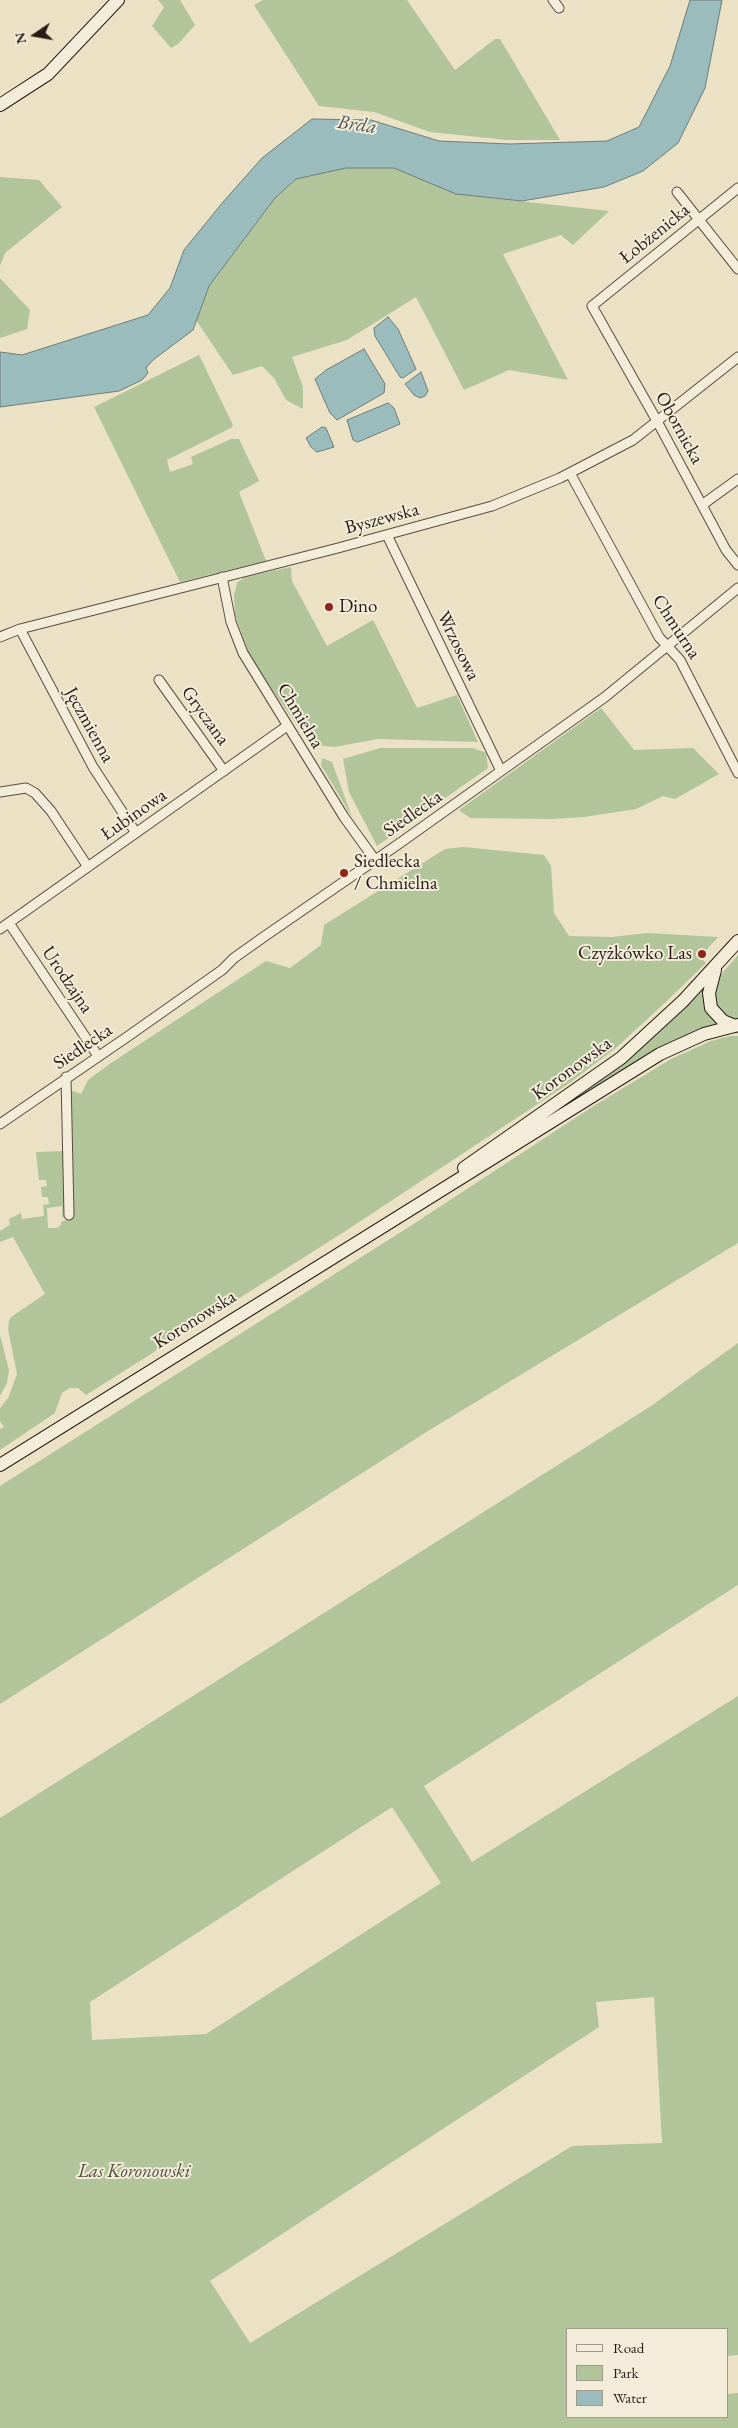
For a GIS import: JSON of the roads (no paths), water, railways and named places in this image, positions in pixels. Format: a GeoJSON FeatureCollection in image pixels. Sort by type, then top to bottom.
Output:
{"type":"FeatureCollection","features":[{"type":"Feature","properties":{"kind":"main road"},"geometry":{"type":"LineString","coordinates":[[0,104],[48,74],[118,0]]}},
{"type":"Feature","properties":{"kind":"main road","name":"Koronowska"},"geometry":{"type":"LineString","coordinates":[[410,1208],[434,1189],[621,1058],[683,1001],[738,941]]}},
{"type":"Feature","properties":{"kind":"main road"},"geometry":{"type":"LineString","coordinates":[[718,963],[710,986],[709,1001],[717,1017],[736,1025]]}},
{"type":"Feature","properties":{"kind":"main road","name":"Koronowska"},"geometry":{"type":"LineString","coordinates":[[0,1465],[660,1054],[704,1034],[736,1025]]}},
{"type":"Feature","properties":{"kind":"street","name":"Łobżenicka"},"geometry":{"type":"LineString","coordinates":[[592,306],[738,188]]}},
{"type":"Feature","properties":{"kind":"street"},"geometry":{"type":"LineString","coordinates":[[676,192],[738,269]]}},
{"type":"Feature","properties":{"kind":"street","name":"Obornicka"},"geometry":{"type":"LineString","coordinates":[[592,306],[657,421],[726,550],[738,565]]}},
{"type":"Feature","properties":{"kind":"street","name":"Byszewska"},"geometry":{"type":"LineString","coordinates":[[0,637],[20,629],[387,535],[492,506],[570,473],[633,440],[738,356]]}},
{"type":"Feature","properties":{"kind":"street","name":"Chmurna"},"geometry":{"type":"LineString","coordinates":[[570,473],[658,637],[680,660],[738,773]]}},
{"type":"Feature","properties":{"kind":"street"},"geometry":{"type":"LineString","coordinates":[[702,505],[738,478]]}},
{"type":"Feature","properties":{"kind":"street","name":"Wrzosowa"},"geometry":{"type":"LineString","coordinates":[[387,535],[501,771]]}},
{"type":"Feature","properties":{"kind":"street","name":"Chmielna"},"geometry":{"type":"LineString","coordinates":[[222,577],[234,634],[287,726],[344,817],[375,860]]}},
{"type":"Feature","properties":{"kind":"street","name":"Siedlecka"},"geometry":{"type":"LineString","coordinates":[[0,1124],[222,970],[234,958],[605,697],[738,588]]}},
{"type":"Feature","properties":{"kind":"street","name":"Jęczmienna"},"geometry":{"type":"LineString","coordinates":[[20,629],[93,767],[136,833]]}},
{"type":"Feature","properties":{"kind":"street","name":"Gryczana"},"geometry":{"type":"LineString","coordinates":[[159,680],[224,771]]}},
{"type":"Feature","properties":{"kind":"street","name":"Łubinowa"},"geometry":{"type":"LineString","coordinates":[[0,929],[287,726]]}},
{"type":"Feature","properties":{"kind":"street"},"geometry":{"type":"LineString","coordinates":[[0,792],[26,788],[35,792],[51,811],[88,867]]}},
{"type":"Feature","properties":{"kind":"street","name":"Urodzajna"},"geometry":{"type":"LineString","coordinates":[[9,923],[98,1056]]}},
{"type":"Feature","properties":{"kind":"street"},"geometry":{"type":"LineString","coordinates":[[66,1078],[69,1215]]}},
{"type":"Feature","properties":{"kind":"water","name":"Brda"},"geometry":{"type":"Polygon","coordinates":[[[690,0],[722,0],[705,88],[678,143],[643,171],[604,187],[522,201],[456,194],[394,168],[346,168],[296,179],[275,198],[209,286],[193,330],[153,360],[146,368],[148,373],[142,380],[119,391],[0,407],[0,352],[22,355],[148,315],[170,288],[184,250],[223,202],[262,158],[312,119],[371,120],[439,141],[510,144],[607,141],[639,127],[670,66],[690,0]]]}},
{"type":"Feature","properties":{"kind":"water"},"geometry":{"type":"Polygon","coordinates":[[[388,317],[398,329],[416,369],[403,378],[400,377],[375,336],[374,328],[388,317]]]}},
{"type":"Feature","properties":{"kind":"water"},"geometry":{"type":"Polygon","coordinates":[[[364,349],[385,384],[384,393],[337,420],[330,413],[315,379],[326,370],[364,349]]]}},
{"type":"Feature","properties":{"kind":"water"},"geometry":{"type":"Polygon","coordinates":[[[421,372],[428,391],[425,396],[420,398],[414,395],[405,384],[421,372]]]}},
{"type":"Feature","properties":{"kind":"water"},"geometry":{"type":"Polygon","coordinates":[[[388,403],[394,408],[400,424],[358,442],[353,440],[347,420],[388,403]]]}},
{"type":"Feature","properties":{"kind":"water"},"geometry":{"type":"Polygon","coordinates":[[[322,427],[326,428],[334,447],[317,452],[311,447],[306,438],[322,427]]]}},
{"type":"Feature","properties":{"kind":"place","name":"Dino"},"geometry":{"type":"Point","coordinates":[329,607]}},
{"type":"Feature","properties":{"kind":"place","name":"Siedlecka / Chmielna"},"geometry":{"type":"Point","coordinates":[344,873]}},
{"type":"Feature","properties":{"kind":"place","name":"Czyżkówko Las"},"geometry":{"type":"Point","coordinates":[702,954]}},
{"type":"Feature","properties":{"kind":"park label","name":"Las Koronowski"},"geometry":{"type":"Point","coordinates":[134,2172]}}]}
